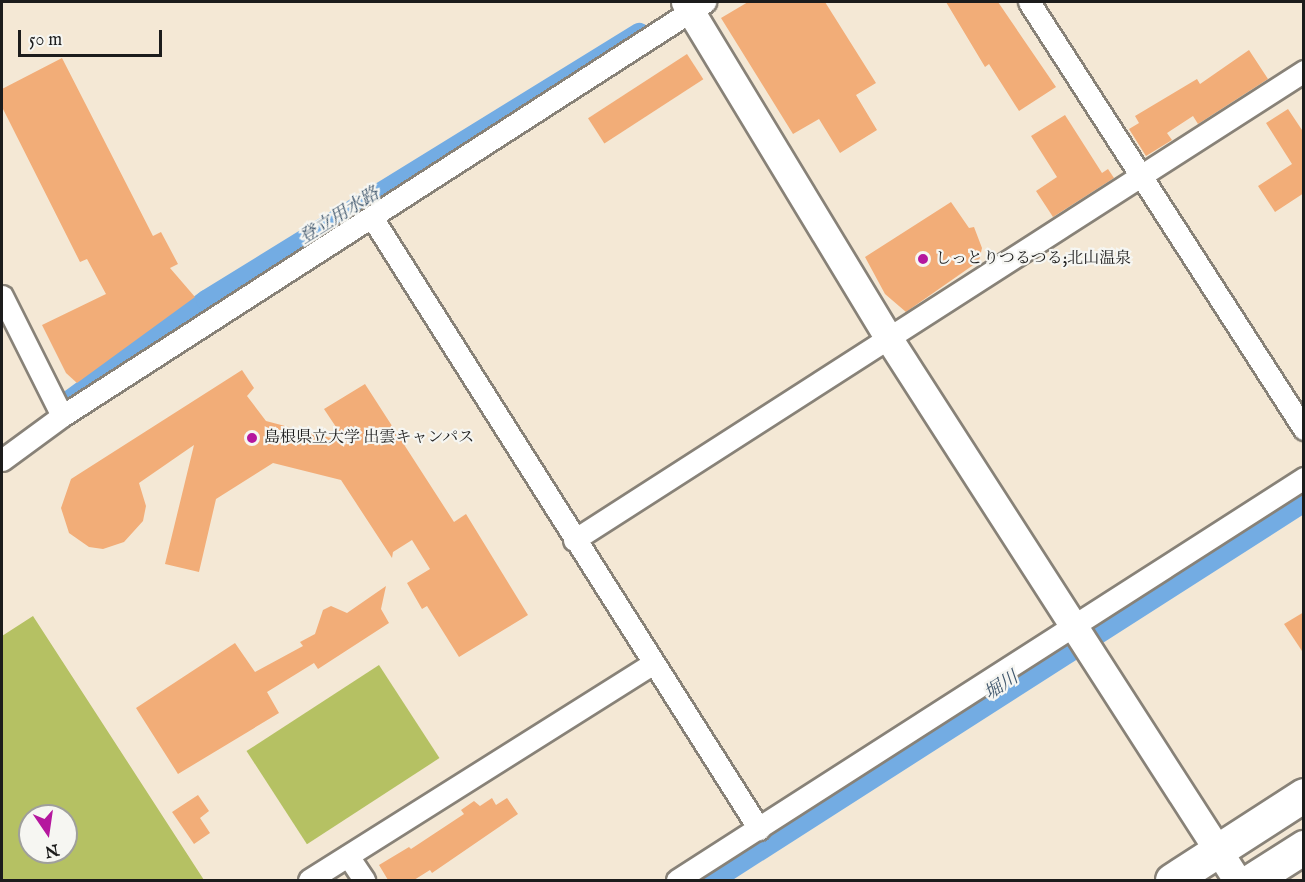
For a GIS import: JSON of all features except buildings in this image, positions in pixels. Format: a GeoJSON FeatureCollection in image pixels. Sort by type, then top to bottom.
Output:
{"type":"FeatureCollection","features":[{"type":"Feature","properties":{"kind":"highway"},"geometry":{"type":"LineString","coordinates":[[1172,880],[1304,795]]}},
{"type":"Feature","properties":{"kind":"highway"},"geometry":{"type":"LineString","coordinates":[[1252,880],[1304,847]]}},
{"type":"Feature","properties":{"kind":"street"},"geometry":{"type":"LineString","coordinates":[[1029,2],[1304,429]]}},
{"type":"Feature","properties":{"kind":"street"},"geometry":{"type":"LineString","coordinates":[[2,460],[62,416],[373,219],[694,5],[889,339],[1237,880]]}},
{"type":"Feature","properties":{"kind":"street"},"geometry":{"type":"LineString","coordinates":[[574,540],[1304,71]]}},
{"type":"Feature","properties":{"kind":"street"},"geometry":{"type":"LineString","coordinates":[[373,219],[652,664],[759,829]]}},
{"type":"Feature","properties":{"kind":"street"},"geometry":{"type":"LineString","coordinates":[[2,296],[62,416]]}},
{"type":"Feature","properties":{"kind":"street"},"geometry":{"type":"LineString","coordinates":[[677,880],[1304,478]]}},
{"type":"Feature","properties":{"kind":"street"},"geometry":{"type":"LineString","coordinates":[[309,880],[652,664]]}},
{"type":"Feature","properties":{"kind":"street"},"geometry":{"type":"LineString","coordinates":[[348,856],[364,880]]}},
{"type":"Feature","properties":{"kind":"green space"},"geometry":{"type":"Polygon","coordinates":[[[33,616],[204,880],[2,880],[2,636],[33,616]]]}},
{"type":"Feature","properties":{"kind":"green space"},"geometry":{"type":"Polygon","coordinates":[[[379,665],[439,758],[307,844],[246,751],[379,665]]]}},
{"type":"Feature","properties":{"kind":"waterway","name":"登立用水路"},"geometry":{"type":"LineString","coordinates":[[64,404],[206,300],[639,33]]}},
{"type":"Feature","properties":{"kind":"waterway","name":"堀川"},"geometry":{"type":"LineString","coordinates":[[701,880],[1304,494]]}},
{"type":"Feature","properties":{"kind":"place","name":"しっとりつるつる;北山温泉"},"geometry":{"type":"Point","coordinates":[923,259]}},
{"type":"Feature","properties":{"kind":"place","name":"島根県立大学 出雲キャンパス"},"geometry":{"type":"Point","coordinates":[252,438]}}]}
